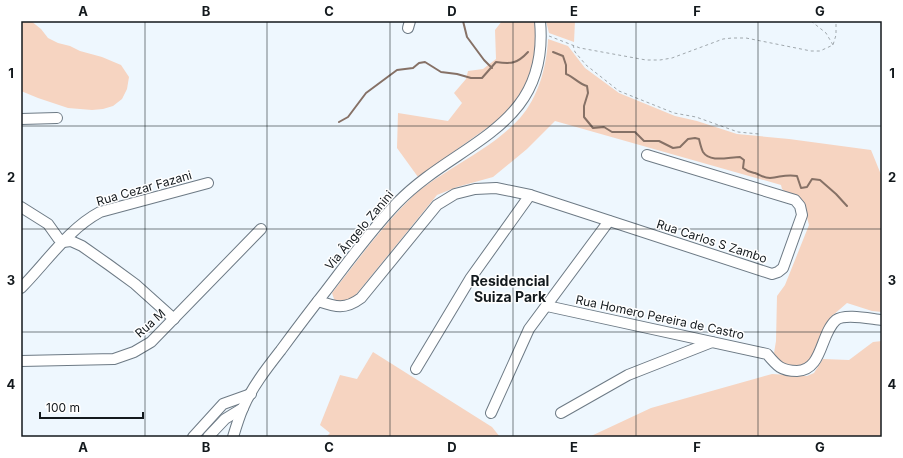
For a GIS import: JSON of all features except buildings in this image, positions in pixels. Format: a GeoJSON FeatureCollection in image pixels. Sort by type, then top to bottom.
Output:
{"type":"FeatureCollection","features":[{"type":"Feature","properties":{"kind":"street","name":"Via Ângelo Zanini"},"geometry":{"type":"LineString","coordinates":[[234,437],[243,408],[250,394],[367,237],[399,201],[428,178],[494,131],[520,105],[536,72],[540,54],[540,21]]}},
{"type":"Feature","properties":{"kind":"street"},"geometry":{"type":"LineString","coordinates":[[21,119],[57,118]]}},
{"type":"Feature","properties":{"kind":"street","name":"Rua Carlos S Zambo"},"geometry":{"type":"LineString","coordinates":[[318,301],[334,306],[353,304],[361,298],[437,204],[455,194],[476,189],[496,188],[530,195],[772,274],[783,268],[802,215],[800,206],[795,200],[646,155]]}},
{"type":"Feature","properties":{"kind":"street","name":"Rua Cezar Fazani"},"geometry":{"type":"LineString","coordinates":[[21,288],[63,242],[100,212],[208,183]]}},
{"type":"Feature","properties":{"kind":"street"},"geometry":{"type":"LineString","coordinates":[[416,369],[470,279],[530,195]]}},
{"type":"Feature","properties":{"kind":"street"},"geometry":{"type":"LineString","coordinates":[[21,207],[48,224],[58,238],[63,242],[71,241],[82,246],[135,284],[174,319]]}},
{"type":"Feature","properties":{"kind":"street"},"geometry":{"type":"LineString","coordinates":[[491,413],[529,328],[547,306],[609,221]]}},
{"type":"Feature","properties":{"kind":"street","name":"Rua M"},"geometry":{"type":"LineString","coordinates":[[21,361],[114,359],[134,352],[151,342],[261,229]]}},
{"type":"Feature","properties":{"kind":"street","name":"Rua Homero Pereira de Castro"},"geometry":{"type":"LineString","coordinates":[[547,306],[767,354],[778,367],[787,371],[805,371],[812,366],[831,327],[837,319],[847,316],[882,320]]}},
{"type":"Feature","properties":{"kind":"street"},"geometry":{"type":"LineString","coordinates":[[561,413],[628,375],[712,342]]}},
{"type":"Feature","properties":{"kind":"street"},"geometry":{"type":"LineString","coordinates":[[192,437],[223,404],[250,394]]}},
{"type":"Feature","properties":{"kind":"street"},"geometry":{"type":"LineString","coordinates":[[208,437],[225,419],[243,408]]}},
{"type":"Feature","properties":{"kind":"path"},"geometry":{"type":"LineString","coordinates":[[810,21],[826,33],[833,45]]}},
{"type":"Feature","properties":{"kind":"path"},"geometry":{"type":"LineString","coordinates":[[541,33],[580,48],[646,60],[660,60],[672,58],[723,39],[732,38],[746,38],[811,51],[827,49],[833,45],[836,35],[836,21]]}},
{"type":"Feature","properties":{"kind":"path"},"geometry":{"type":"LineString","coordinates":[[573,45],[575,52],[586,65],[619,91],[674,113],[696,117],[738,132],[759,134]]}},
{"type":"Feature","properties":{"kind":"shaded area"},"geometry":{"type":"Polygon","coordinates":[[[21,21],[31,21],[41,29],[48,38],[58,43],[102,57],[121,65],[129,77],[127,89],[122,99],[113,106],[92,110],[68,108],[21,91],[21,21]]]}},
{"type":"Feature","properties":{"kind":"shaded area"},"geometry":{"type":"Polygon","coordinates":[[[502,21],[536,21],[535,54],[527,82],[519,98],[498,120],[418,177],[397,148],[398,113],[448,121],[462,103],[454,93],[466,79],[468,71],[483,69],[496,59],[495,30],[502,21]]]}},
{"type":"Feature","properties":{"kind":"shaded area"},"geometry":{"type":"Polygon","coordinates":[[[546,21],[575,21],[574,42],[549,33],[546,21]]]}},
{"type":"Feature","properties":{"kind":"shaded area"},"geometry":{"type":"Polygon","coordinates":[[[548,39],[568,46],[585,68],[619,93],[675,116],[697,121],[737,134],[789,139],[871,150],[882,177],[882,312],[872,311],[847,303],[832,316],[811,362],[805,366],[787,367],[779,363],[774,353],[776,341],[777,296],[785,285],[809,225],[806,214],[791,196],[782,189],[781,185],[555,121],[527,149],[493,177],[457,187],[437,195],[354,297],[337,303],[332,293],[371,243],[403,206],[423,188],[505,133],[520,118],[537,91],[546,60],[548,39]]]}},
{"type":"Feature","properties":{"kind":"shaded area"},"geometry":{"type":"Polygon","coordinates":[[[882,341],[882,437],[589,437],[651,408],[772,374],[807,376],[814,373],[823,359],[849,360],[873,342],[882,341]]]}},
{"type":"Feature","properties":{"kind":"shaded area"},"geometry":{"type":"Polygon","coordinates":[[[373,352],[492,427],[500,437],[326,437],[330,433],[320,425],[340,375],[357,379],[373,352]]]}},
{"type":"Feature","properties":{"kind":"waterway"},"geometry":{"type":"LineString","coordinates":[[463,21],[467,37],[484,60],[492,68]]}},
{"type":"Feature","properties":{"kind":"waterway"},"geometry":{"type":"LineString","coordinates":[[339,122],[348,117],[366,93],[397,70],[413,68],[419,63],[425,62],[441,72],[471,78],[482,78],[496,62],[514,62],[528,52]]}},
{"type":"Feature","properties":{"kind":"waterway"},"geometry":{"type":"LineString","coordinates":[[553,52],[563,56],[566,65],[566,74],[581,84],[587,86],[588,93],[584,106],[584,117],[593,128],[604,127],[612,132],[635,132],[644,141],[659,141],[673,148],[680,147],[688,139],[699,139],[702,150],[706,155],[720,159],[740,157],[744,160],[743,168],[764,177],[770,178],[787,175],[797,176],[801,188],[807,187],[812,179],[820,180],[847,206]]}},
{"type":"Feature","properties":{"kind":"district","name":"Residencial Suiza Park"},"geometry":{"type":"Point","coordinates":[510,288]}}]}
